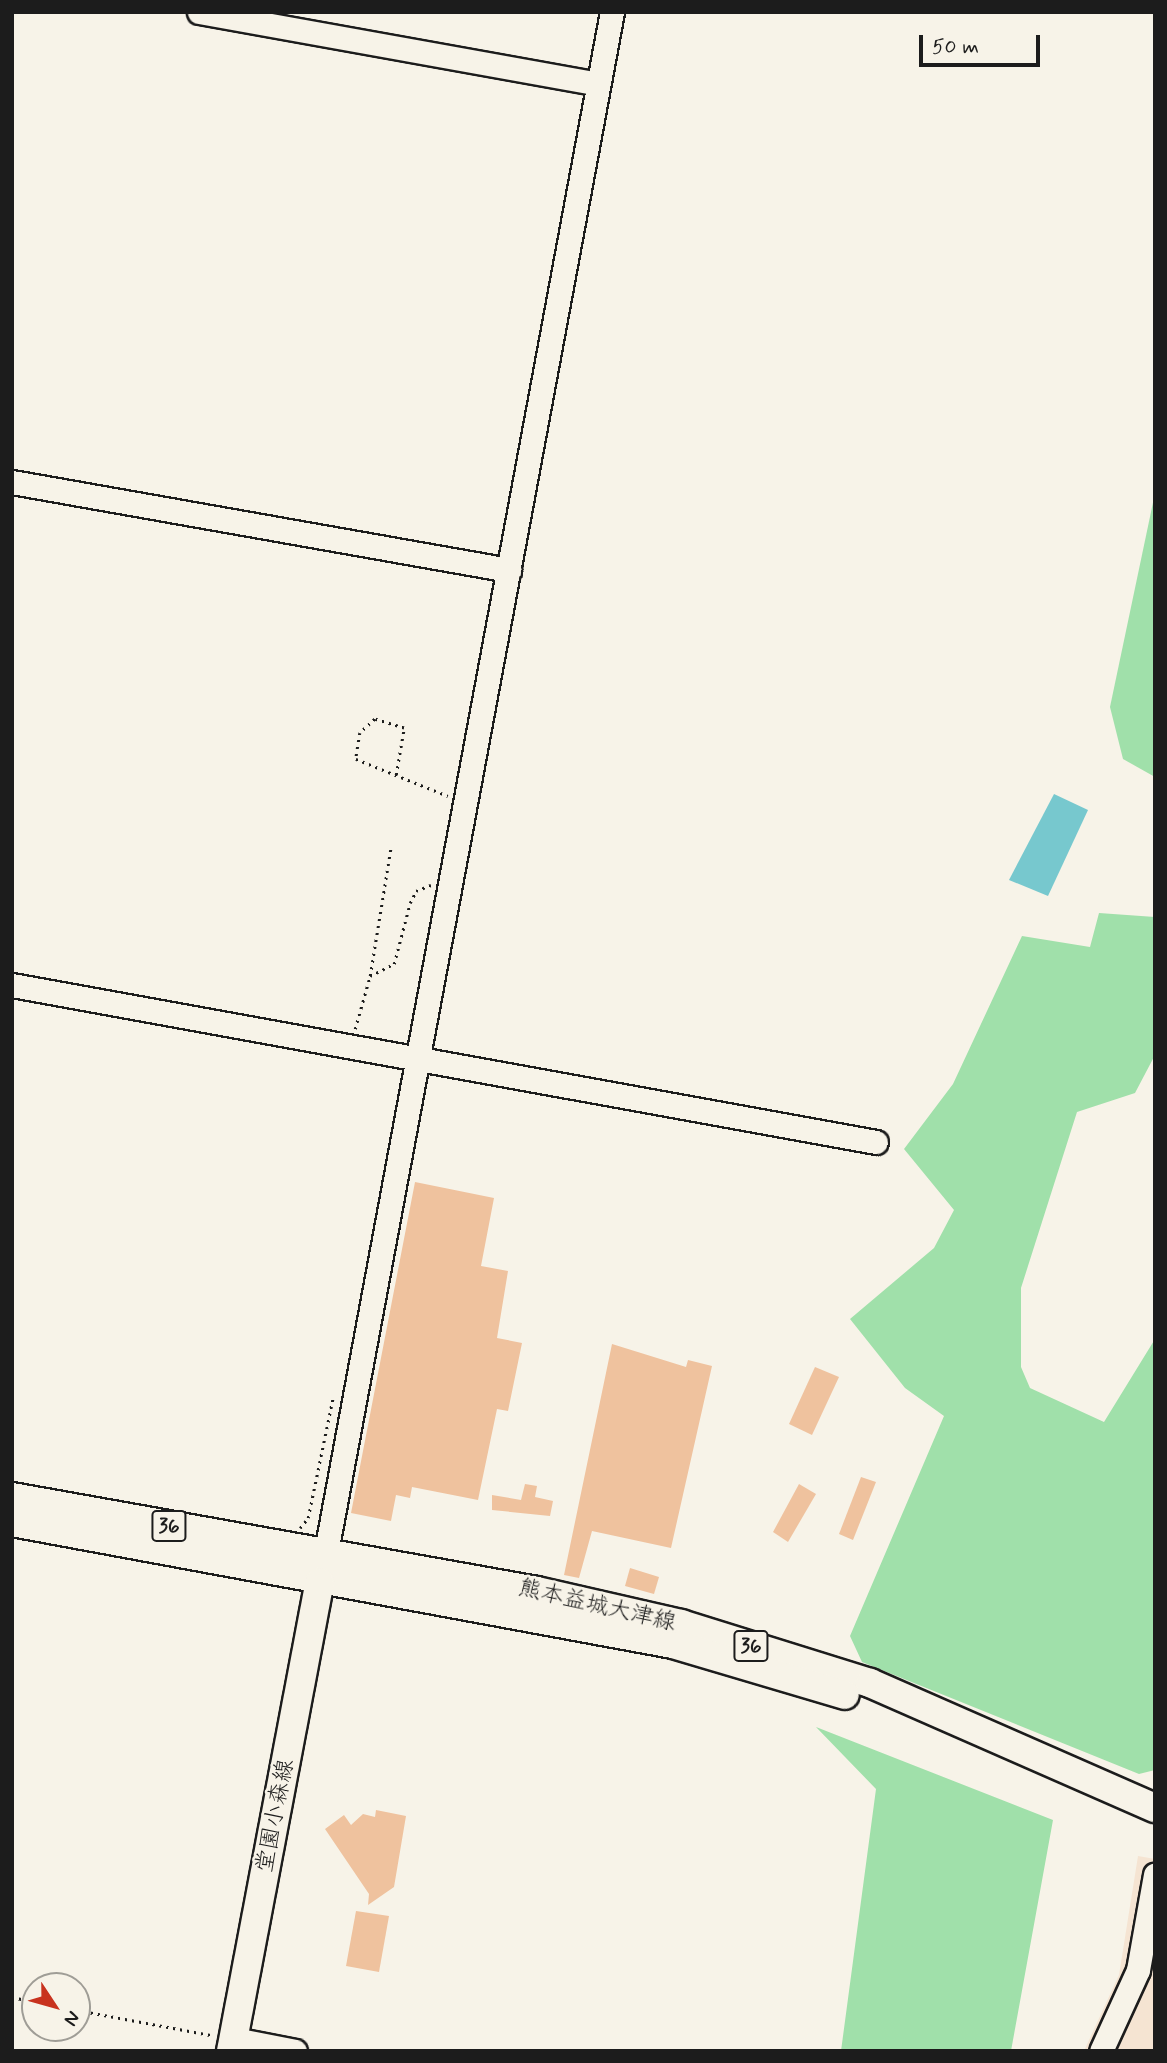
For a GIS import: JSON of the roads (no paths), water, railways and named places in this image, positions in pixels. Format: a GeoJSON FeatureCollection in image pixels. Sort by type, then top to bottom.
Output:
{"type":"FeatureCollection","features":[{"type":"Feature","properties":{"kind":"main road","name":"熊本益城大津線"},"geometry":{"type":"LineString","coordinates":[[12,1497],[322,1569],[687,1648],[860,1700],[1155,1824]]}},
{"type":"Feature","properties":{"kind":"main road","name":"熊本益城大津線"},"geometry":{"type":"LineString","coordinates":[[12,1522],[322,1569],[537,1591],[681,1624],[870,1684],[1155,1808]]}},
{"type":"Feature","properties":{"kind":"main road","name":"堂園小森線"},"geometry":{"type":"LineString","coordinates":[[232,2045],[322,1569]]}},
{"type":"Feature","properties":{"kind":"street"},"geometry":{"type":"LineString","coordinates":[[199,12],[598,84]]}},
{"type":"Feature","properties":{"kind":"street"},"geometry":{"type":"LineString","coordinates":[[322,1569],[417,1060],[438,885],[455,798],[509,570],[612,12]]}},
{"type":"Feature","properties":{"kind":"street"},"geometry":{"type":"LineString","coordinates":[[12,482],[509,570]]}},
{"type":"Feature","properties":{"kind":"street"},"geometry":{"type":"LineString","coordinates":[[12,985],[876,1142]]}},
{"type":"Feature","properties":{"kind":"street"},"geometry":{"type":"LineString","coordinates":[[1101,2051],[1138,1970],[1155,1875]]}},
{"type":"Feature","properties":{"kind":"street"},"geometry":{"type":"LineString","coordinates":[[232,2045],[295,2051]]}},
{"type":"Feature","properties":{"kind":"water"},"geometry":{"type":"Polygon","coordinates":[[[1054,794],[1088,810],[1048,896],[1009,880],[1054,794]]]}}]}
